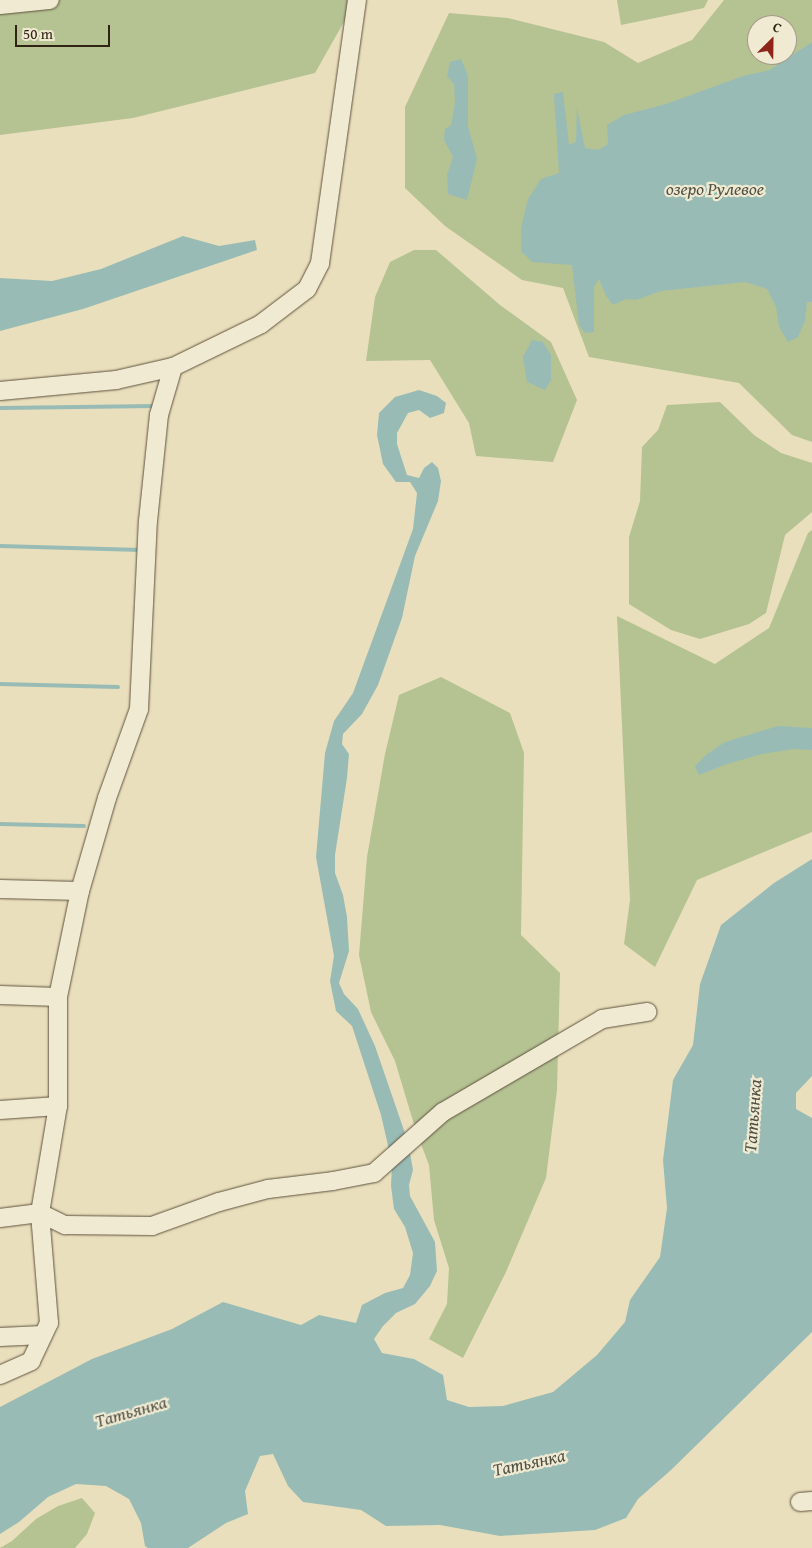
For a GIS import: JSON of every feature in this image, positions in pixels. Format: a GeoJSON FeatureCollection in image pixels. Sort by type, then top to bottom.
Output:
{"type":"FeatureCollection","features":[{"type":"Feature","properties":{"kind":"street"},"geometry":{"type":"LineString","coordinates":[[0,5],[50,0]]}},
{"type":"Feature","properties":{"kind":"street"},"geometry":{"type":"LineString","coordinates":[[0,391],[116,380],[173,367],[260,324],[307,289],[320,263],[357,0]]}},
{"type":"Feature","properties":{"kind":"street"},"geometry":{"type":"LineString","coordinates":[[0,1376],[31,1362],[49,1323],[40,1213],[58,1106],[58,997],[80,891],[107,798],[139,709],[148,521],[159,415],[173,367]]}},
{"type":"Feature","properties":{"kind":"street"},"geometry":{"type":"LineString","coordinates":[[0,889],[80,891]]}},
{"type":"Feature","properties":{"kind":"street"},"geometry":{"type":"LineString","coordinates":[[0,995],[58,997]]}},
{"type":"Feature","properties":{"kind":"street"},"geometry":{"type":"LineString","coordinates":[[0,1218],[40,1213],[65,1225],[152,1226],[219,1202],[268,1189],[374,1173],[443,1112],[602,1020],[647,1012]]}},
{"type":"Feature","properties":{"kind":"street"},"geometry":{"type":"LineString","coordinates":[[0,1110],[58,1106]]}},
{"type":"Feature","properties":{"kind":"street"},"geometry":{"type":"LineString","coordinates":[[0,1337],[43,1335]]}},
{"type":"Feature","properties":{"kind":"green space"},"geometry":{"type":"Polygon","coordinates":[[[0,0],[350,0],[349,13],[315,73],[133,118],[0,135],[0,0]]]}},
{"type":"Feature","properties":{"kind":"green space"},"geometry":{"type":"Polygon","coordinates":[[[617,0],[708,0],[704,8],[621,25],[617,0]]]}},
{"type":"Feature","properties":{"kind":"green space"},"geometry":{"type":"Polygon","coordinates":[[[724,0],[812,0],[812,442],[792,435],[739,383],[589,357],[563,288],[522,280],[445,226],[405,188],[405,107],[449,13],[508,18],[604,42],[638,63],[692,40],[724,0]]]}},
{"type":"Feature","properties":{"kind":"green space"},"geometry":{"type":"Polygon","coordinates":[[[414,250],[436,250],[500,305],[551,342],[577,400],[553,462],[476,456],[469,423],[430,360],[366,361],[375,297],[390,262],[414,250]]]}},
{"type":"Feature","properties":{"kind":"green space"},"geometry":{"type":"Polygon","coordinates":[[[720,402],[754,435],[781,453],[812,463],[812,512],[785,535],[766,613],[749,624],[700,639],[671,630],[629,604],[629,537],[640,501],[642,447],[658,430],[667,405],[720,402]]]}},
{"type":"Feature","properties":{"kind":"green space"},"geometry":{"type":"Polygon","coordinates":[[[812,530],[812,832],[697,880],[655,967],[624,944],[630,900],[617,616],[715,664],[769,628],[808,533],[812,530]]]}},
{"type":"Feature","properties":{"kind":"green space"},"geometry":{"type":"Polygon","coordinates":[[[441,677],[510,713],[524,753],[521,935],[560,973],[557,1090],[546,1178],[506,1272],[463,1358],[429,1339],[447,1304],[449,1268],[434,1220],[429,1165],[416,1131],[395,1061],[371,1012],[359,955],[367,857],[385,754],[399,695],[441,677]]]}},
{"type":"Feature","properties":{"kind":"green space"},"geometry":{"type":"Polygon","coordinates":[[[82,1498],[95,1513],[87,1534],[75,1548],[0,1548],[12,1541],[36,1519],[58,1506],[82,1498]]]}},
{"type":"Feature","properties":{"kind":"water","name":"озеро Рулевое"},"geometry":{"type":"Polygon","coordinates":[[[812,42],[812,302],[807,302],[805,321],[798,337],[788,342],[779,327],[776,307],[767,289],[745,282],[661,291],[636,300],[626,299],[613,305],[606,296],[599,279],[594,287],[594,332],[585,333],[579,325],[572,265],[532,262],[521,251],[521,228],[528,199],[541,179],[559,173],[554,94],[563,92],[569,145],[576,142],[577,107],[585,148],[598,150],[608,144],[607,125],[624,115],[666,104],[743,76],[770,70],[778,65],[797,65],[797,52],[812,42]]]}},
{"type":"Feature","properties":{"kind":"water"},"geometry":{"type":"Polygon","coordinates":[[[461,59],[468,76],[468,126],[477,159],[467,200],[448,194],[447,175],[453,157],[444,140],[445,129],[451,125],[455,103],[454,84],[447,76],[450,62],[461,59]]]}},
{"type":"Feature","properties":{"kind":"water"},"geometry":{"type":"Polygon","coordinates":[[[183,236],[219,246],[255,240],[257,250],[83,309],[0,331],[0,278],[52,281],[101,269],[183,236]]]}},
{"type":"Feature","properties":{"kind":"water"},"geometry":{"type":"Polygon","coordinates":[[[532,340],[543,342],[551,355],[551,380],[545,390],[527,382],[523,357],[532,340]]]}},
{"type":"Feature","properties":{"kind":"water","name":"Татьянка"},"geometry":{"type":"Polygon","coordinates":[[[419,390],[437,396],[446,403],[444,413],[430,418],[419,410],[408,413],[397,433],[397,444],[407,475],[419,478],[424,468],[432,462],[438,468],[441,481],[438,501],[415,556],[402,618],[378,685],[362,714],[343,734],[342,744],[349,754],[335,855],[335,873],[343,895],[347,917],[349,951],[339,983],[344,994],[358,1009],[375,1046],[408,1142],[413,1170],[409,1185],[410,1196],[435,1242],[437,1271],[430,1286],[415,1304],[396,1313],[383,1326],[374,1339],[382,1353],[414,1359],[443,1375],[447,1400],[469,1407],[503,1406],[553,1392],[597,1355],[625,1322],[630,1300],[660,1257],[667,1208],[663,1160],[673,1080],[693,1045],[700,984],[721,925],[774,883],[812,859],[812,1076],[796,1093],[796,1109],[812,1118],[812,1332],[671,1470],[638,1499],[626,1518],[595,1530],[500,1536],[440,1525],[386,1526],[361,1510],[303,1502],[288,1486],[273,1454],[260,1456],[245,1491],[248,1514],[226,1523],[188,1548],[148,1548],[145,1546],[141,1523],[129,1499],[106,1486],[76,1484],[48,1497],[19,1522],[0,1534],[0,1407],[92,1359],[172,1329],[223,1302],[301,1325],[319,1315],[356,1323],[362,1305],[385,1293],[403,1288],[410,1275],[413,1253],[405,1227],[394,1209],[391,1186],[392,1163],[381,1115],[352,1026],[336,1011],[330,981],[334,956],[316,857],[325,753],[334,721],[353,693],[413,529],[417,493],[410,482],[396,482],[383,464],[377,435],[379,413],[395,397],[419,390]]]}},
{"type":"Feature","properties":{"kind":"water"},"geometry":{"type":"Polygon","coordinates":[[[778,726],[812,728],[812,750],[794,749],[762,754],[727,764],[699,775],[695,766],[706,755],[725,742],[778,726]]]}},
{"type":"Feature","properties":{"kind":"waterway"},"geometry":{"type":"LineString","coordinates":[[0,408],[156,406]]}},
{"type":"Feature","properties":{"kind":"waterway"},"geometry":{"type":"LineString","coordinates":[[0,546],[141,550]]}},
{"type":"Feature","properties":{"kind":"waterway"},"geometry":{"type":"LineString","coordinates":[[0,684],[118,687]]}},
{"type":"Feature","properties":{"kind":"waterway"},"geometry":{"type":"LineString","coordinates":[[0,824],[84,826]]}}]}
